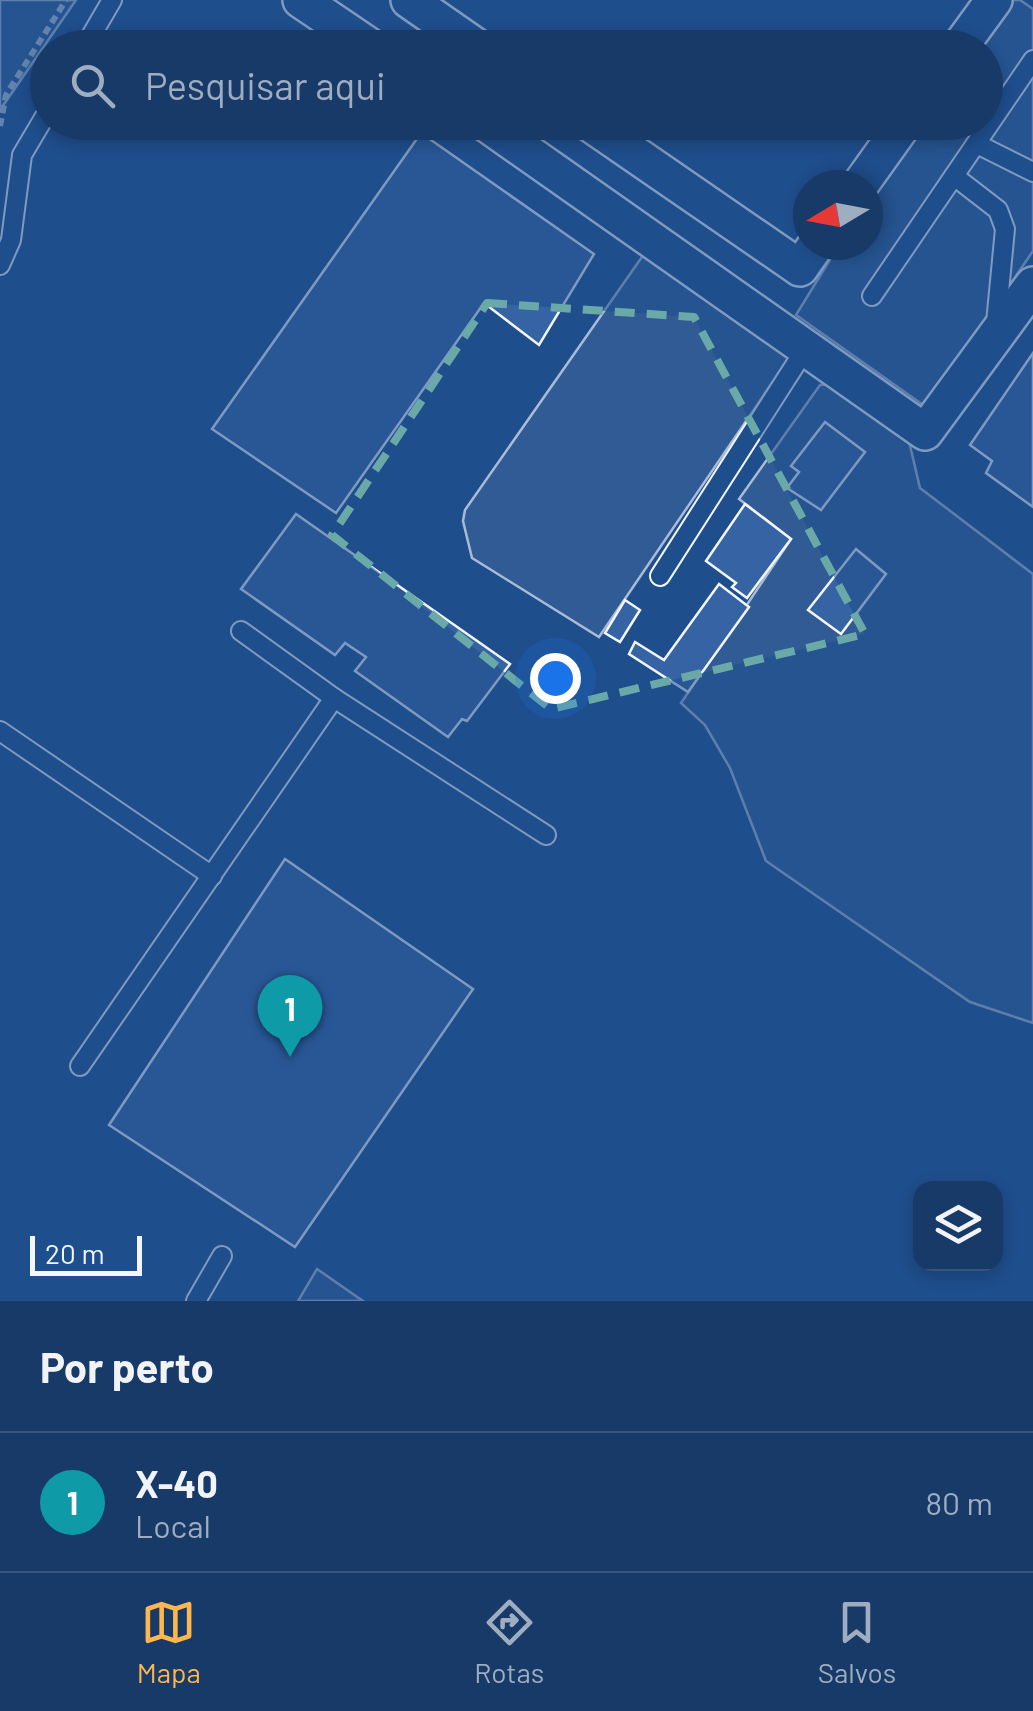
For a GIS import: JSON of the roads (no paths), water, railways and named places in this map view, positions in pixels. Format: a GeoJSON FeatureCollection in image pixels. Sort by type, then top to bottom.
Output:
{"type":"FeatureCollection","features":[{"type":"Feature","properties":{"kind":"street"},"geometry":{"type":"LineString","coordinates":[[301,0],[345,30]]}},
{"type":"Feature","properties":{"kind":"street"},"geometry":{"type":"LineString","coordinates":[[409,0],[452,30]]}},
{"type":"Feature","properties":{"kind":"street"},"geometry":{"type":"LineString","coordinates":[[972,30],[994,0]]}},
{"type":"Feature","properties":{"kind":"street"},"geometry":{"type":"LineString","coordinates":[[510,140],[925,432],[1033,285]]}},
{"type":"Feature","properties":{"kind":"street"},"geometry":{"type":"LineString","coordinates":[[614,140],[800,268],[806,260]]}},
{"type":"Feature","properties":{"kind":"street"},"geometry":{"type":"LineString","coordinates":[[871,170],[892,140]]}},
{"type":"Feature","properties":{"kind":"lane"},"geometry":{"type":"LineString","coordinates":[[94,30],[112,0]]}},
{"type":"Feature","properties":{"kind":"lane"},"geometry":{"type":"LineString","coordinates":[[1003,104],[1033,60]]}},
{"type":"Feature","properties":{"kind":"lane"},"geometry":{"type":"LineString","coordinates":[[0,265],[11,240],[22,155],[31,140]]}},
{"type":"Feature","properties":{"kind":"lane"},"geometry":{"type":"LineString","coordinates":[[872,296],[979,140]]}},
{"type":"Feature","properties":{"kind":"lane"},"geometry":{"type":"LineString","coordinates":[[976,144],[1033,172]]}},
{"type":"Feature","properties":{"kind":"lane"},"geometry":{"type":"LineString","coordinates":[[954,176],[998,210],[1005,229],[994,338]]}},
{"type":"Feature","properties":{"kind":"lane"},"geometry":{"type":"LineString","coordinates":[[660,576],[806,348]]}},
{"type":"Feature","properties":{"kind":"lane"},"geometry":{"type":"LineString","coordinates":[[241,632],[334,698],[546,835]]}},
{"type":"Feature","properties":{"kind":"lane"},"geometry":{"type":"LineString","coordinates":[[80,1066],[334,698]]}},
{"type":"Feature","properties":{"kind":"lane"},"geometry":{"type":"LineString","coordinates":[[0,731],[212,876]]}},
{"type":"Feature","properties":{"kind":"lane"},"geometry":{"type":"LineString","coordinates":[[196,1301],[222,1256]]}},
{"type":"Feature","properties":{"kind":"place","name":"X-40"},"geometry":{"type":"Point","coordinates":[290,1057]}}]}
